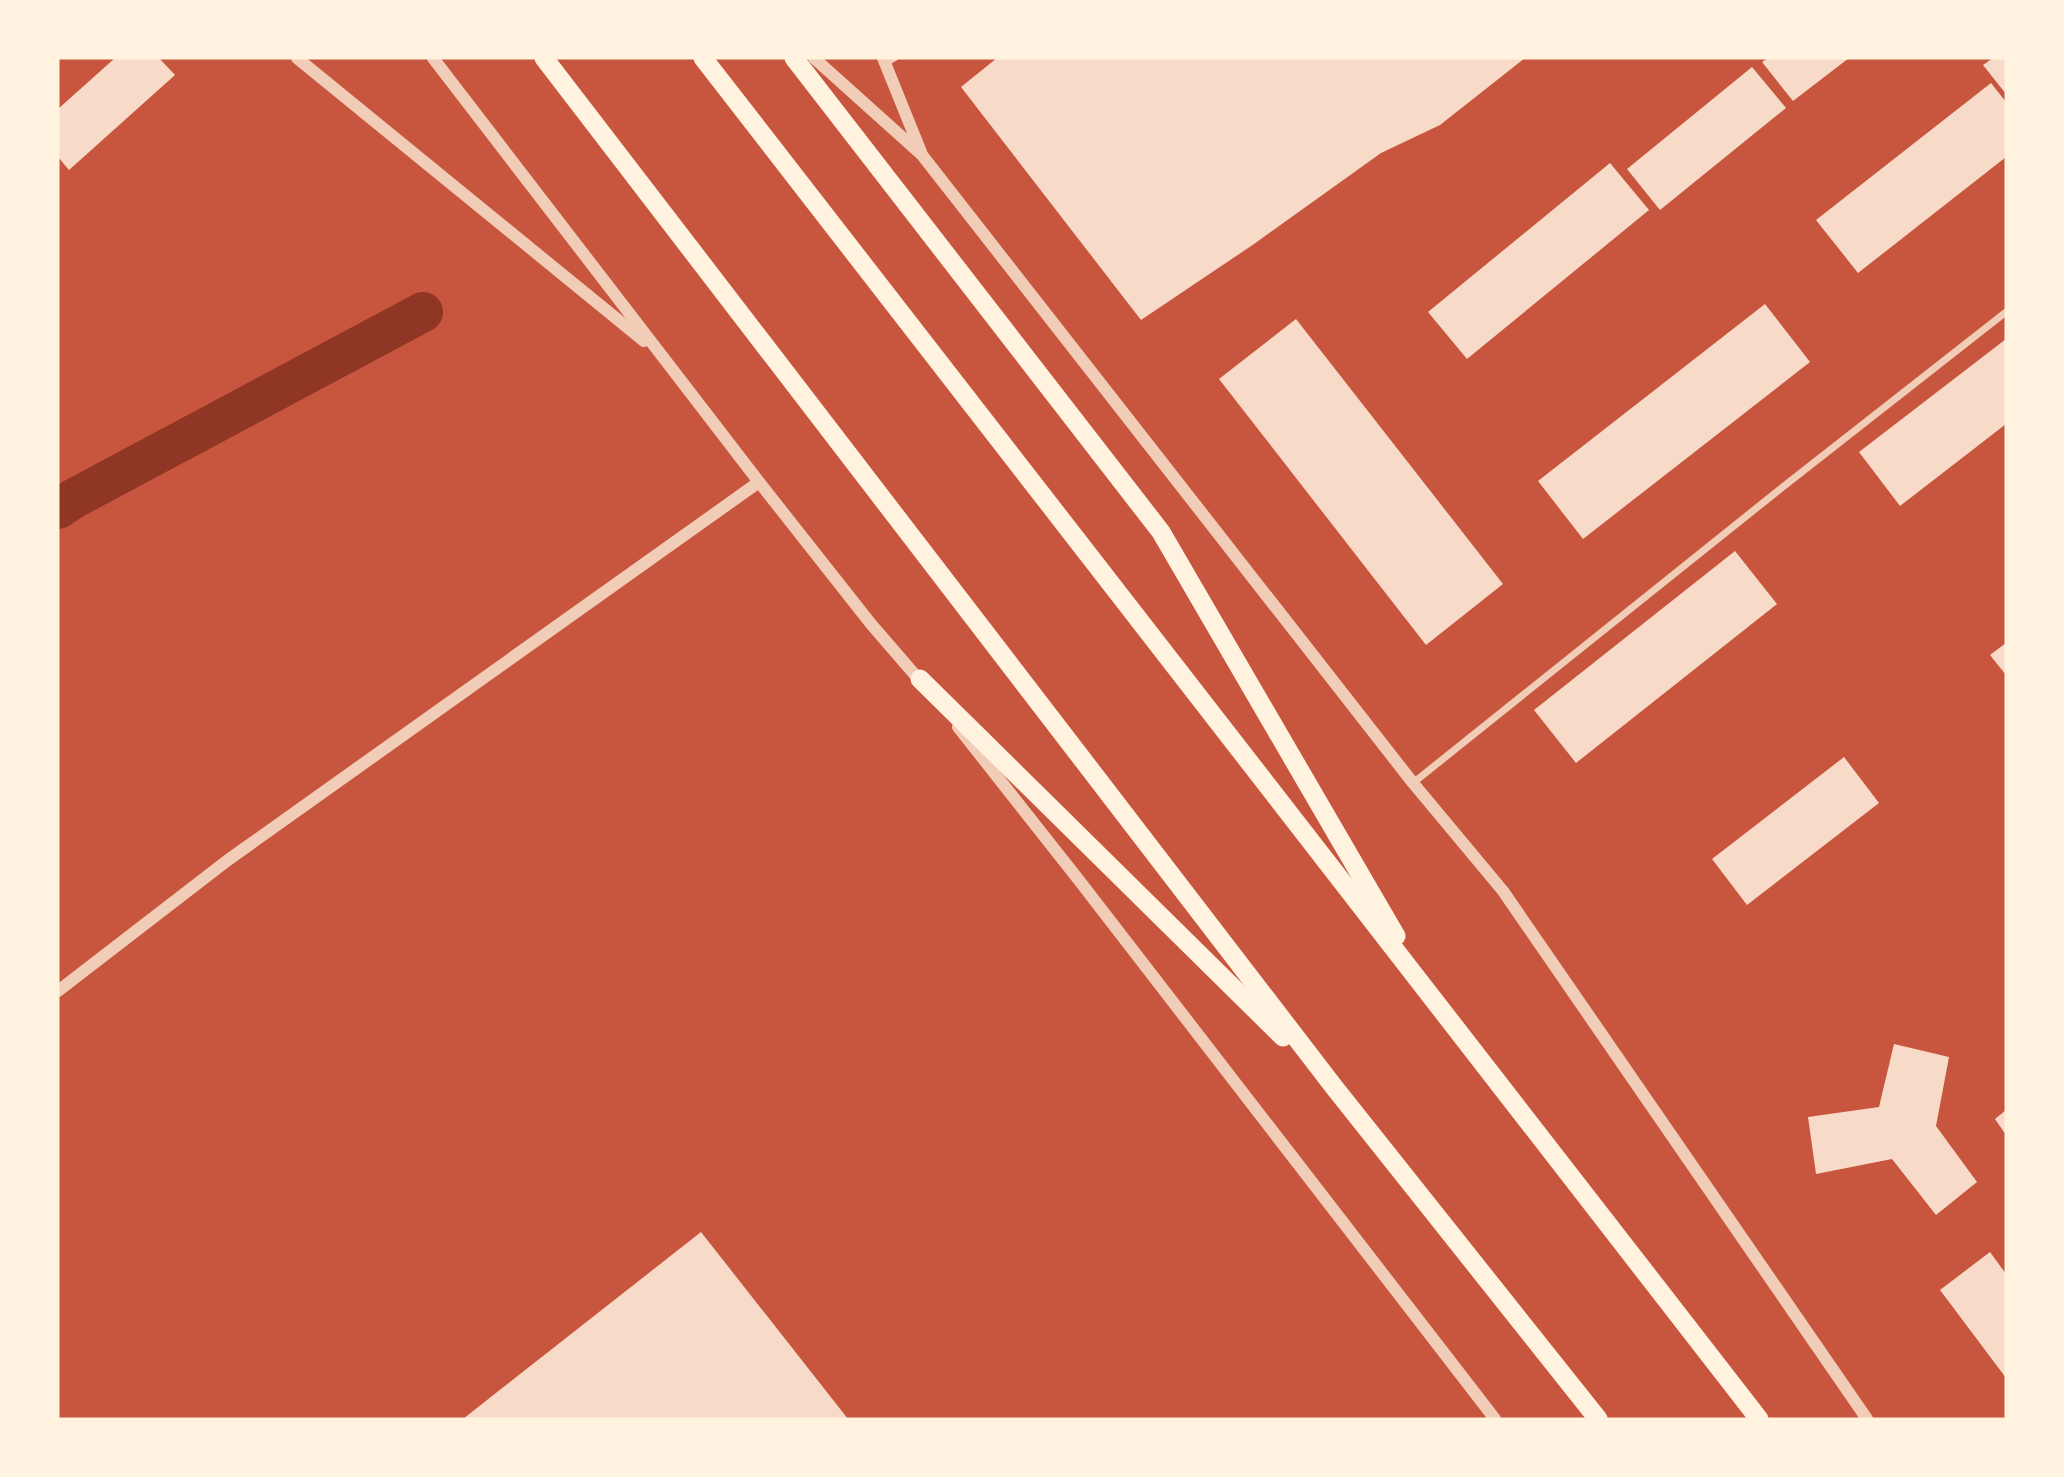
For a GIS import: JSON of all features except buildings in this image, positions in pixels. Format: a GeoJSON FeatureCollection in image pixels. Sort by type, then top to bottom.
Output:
{"type":"FeatureCollection","features":[{"type":"Feature","properties":{"kind":"highway"},"geometry":{"type":"LineString","coordinates":[[544,58],[1334,1087],[1598,1419]]}},
{"type":"Feature","properties":{"kind":"highway"},"geometry":{"type":"LineString","coordinates":[[703,58],[1759,1419]]}},
{"type":"Feature","properties":{"kind":"highway"},"geometry":{"type":"LineString","coordinates":[[794,58],[1161,532],[1434,1001]]}},
{"type":"Feature","properties":{"kind":"highway"},"geometry":{"type":"LineString","coordinates":[[920,679],[1334,1087]]}},
{"type":"Feature","properties":{"kind":"street"},"geometry":{"type":"LineString","coordinates":[[297,58],[662,355]]}},
{"type":"Feature","properties":{"kind":"street"},"geometry":{"type":"LineString","coordinates":[[433,58],[759,482],[871,624],[920,679],[1078,879],[1495,1419]]}},
{"type":"Feature","properties":{"kind":"street"},"geometry":{"type":"LineString","coordinates":[[814,58],[922,155],[1413,783],[1503,891],[1867,1419]]}},
{"type":"Feature","properties":{"kind":"street"},"geometry":{"type":"LineString","coordinates":[[888,60],[922,155]]}},
{"type":"Feature","properties":{"kind":"street"},"geometry":{"type":"LineString","coordinates":[[1413,783],[2006,312]]}},
{"type":"Feature","properties":{"kind":"street"},"geometry":{"type":"LineString","coordinates":[[58,991],[228,860],[759,482]]}},
{"type":"Feature","properties":{"kind":"waterway"},"geometry":{"type":"LineString","coordinates":[[58,509],[423,312]]}}]}
